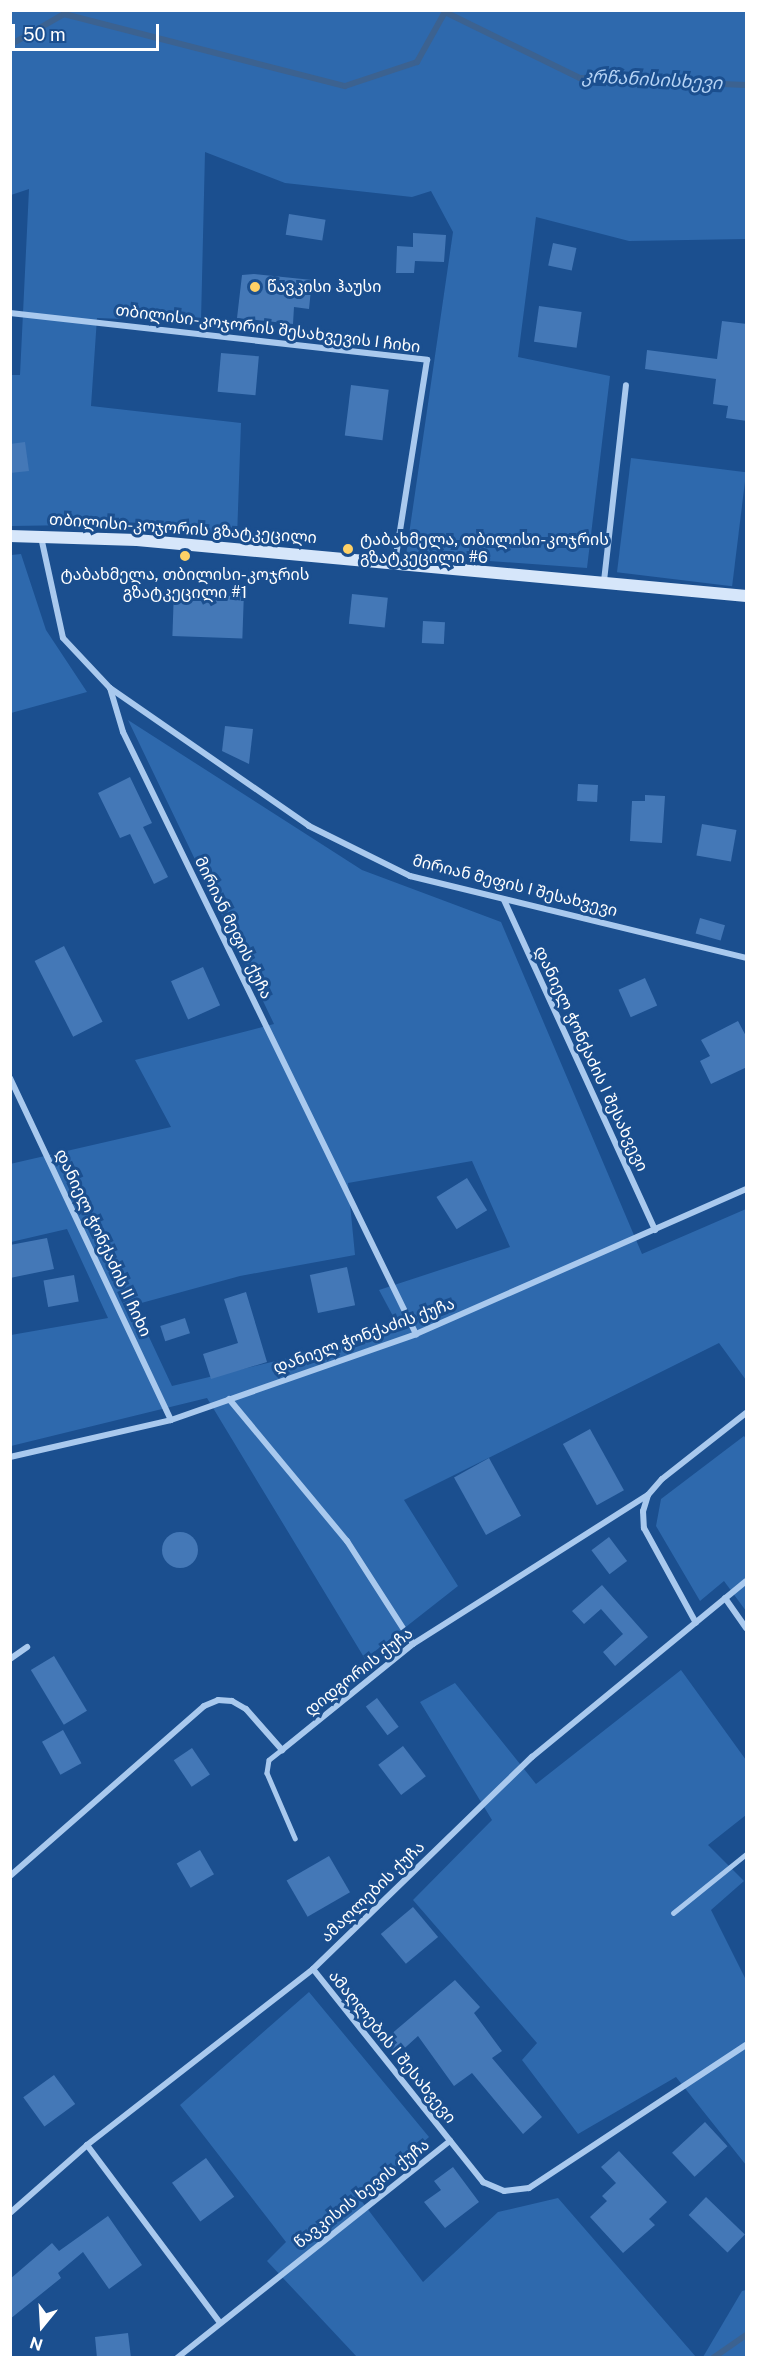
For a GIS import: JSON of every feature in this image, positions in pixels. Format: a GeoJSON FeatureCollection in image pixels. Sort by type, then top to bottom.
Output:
{"type":"FeatureCollection","features":[{"type":"Feature","properties":{"kind":"main road","name":"თბილისი-კოჯორის გზატკეცილი"},"geometry":{"type":"LineString","coordinates":[[10,536],[41,535],[395,563],[747,596]]}},
{"type":"Feature","properties":{"kind":"street","name":"თბილისი-კოჯორის შესახვევის I ჩიხი"},"geometry":{"type":"LineString","coordinates":[[10,313],[427,360],[395,563]]}},
{"type":"Feature","properties":{"kind":"street"},"geometry":{"type":"LineString","coordinates":[[603,581],[626,386]]}},
{"type":"Feature","properties":{"kind":"street","name":"მირიან მეფის ქუჩა"},"geometry":{"type":"LineString","coordinates":[[41,535],[63,638],[110,688],[123,732],[416,1334]]}},
{"type":"Feature","properties":{"kind":"street","name":"მირიან მეფის I შესახვევი"},"geometry":{"type":"LineString","coordinates":[[110,688],[309,826],[410,876],[747,958]]}},
{"type":"Feature","properties":{"kind":"street","name":"დანიელ ჭონქაძის I შესახვევი"},"geometry":{"type":"LineString","coordinates":[[504,900],[655,1230]]}},
{"type":"Feature","properties":{"kind":"street","name":"დანიელ ჭონქაძის II ჩიხი"},"geometry":{"type":"LineString","coordinates":[[10,1078],[171,1419]]}},
{"type":"Feature","properties":{"kind":"street","name":"დანიელ ჭონქაძის ქუჩა"},"geometry":{"type":"LineString","coordinates":[[10,1457],[171,1419],[416,1334],[747,1189]]}},
{"type":"Feature","properties":{"kind":"street"},"geometry":{"type":"LineString","coordinates":[[229,1399],[347,1540],[413,1644]]}},
{"type":"Feature","properties":{"kind":"street","name":"დიდგორის ქუჩა"},"geometry":{"type":"LineString","coordinates":[[282,1750],[413,1644],[648,1495],[662,1479],[747,1413]]}},
{"type":"Feature","properties":{"kind":"street"},"geometry":{"type":"LineString","coordinates":[[648,1495],[643,1511],[645,1528],[696,1623]]}},
{"type":"Feature","properties":{"kind":"street","name":"ამაღლების ქუჩა"},"geometry":{"type":"LineString","coordinates":[[10,2213],[87,2145],[313,1969],[532,1757],[747,1581]]}},
{"type":"Feature","properties":{"kind":"street"},"geometry":{"type":"LineString","coordinates":[[725,1598],[747,1628]]}},
{"type":"Feature","properties":{"kind":"street"},"geometry":{"type":"LineString","coordinates":[[10,1659],[27,1647]]}},
{"type":"Feature","properties":{"kind":"street"},"geometry":{"type":"LineString","coordinates":[[10,1876],[204,1706],[218,1700],[232,1701],[246,1708],[282,1750]]}},
{"type":"Feature","properties":{"kind":"street","name":"ამაღლების I შესახვევი"},"geometry":{"type":"LineString","coordinates":[[313,1969],[450,2142]]}},
{"type":"Feature","properties":{"kind":"street","name":"წავკისის ხევის ქუჩა"},"geometry":{"type":"LineString","coordinates":[[177,2358],[450,2142],[483,2182],[504,2191],[529,2188],[747,2045]]}},
{"type":"Feature","properties":{"kind":"street"},"geometry":{"type":"LineString","coordinates":[[87,2145],[220,2324]]}},
{"type":"Feature","properties":{"kind":"lane"},"geometry":{"type":"LineString","coordinates":[[282,1750],[269,1760],[267,1773],[295,1838]]}},
{"type":"Feature","properties":{"kind":"lane"},"geometry":{"type":"LineString","coordinates":[[673,1913],[747,1854]]}},
{"type":"Feature","properties":{"kind":"shaded area"},"geometry":{"type":"Polygon","coordinates":[[[11,11],[746,11],[746,239],[629,241],[536,217],[518,357],[610,376],[587,568],[406,555],[453,232],[431,191],[412,197],[285,183],[205,152],[201,322],[97,318],[91,406],[241,423],[237,538],[76,525],[11,526],[11,375],[20,375],[29,189],[11,195],[11,11]]]}},
{"type":"Feature","properties":{"kind":"shaded area"},"geometry":{"type":"Polygon","coordinates":[[[631,458],[746,472],[732,586],[617,572],[631,458]]]}},
{"type":"Feature","properties":{"kind":"shaded area"},"geometry":{"type":"Polygon","coordinates":[[[21,554],[46,630],[87,692],[11,713],[11,555],[21,554]]]}},
{"type":"Feature","properties":{"kind":"shaded area"},"geometry":{"type":"Polygon","coordinates":[[[128,720],[362,870],[501,922],[642,1254],[746,1209],[746,1380],[719,1343],[404,1500],[458,1586],[365,1659],[207,1398],[11,1446],[11,1335],[108,1318],[67,1229],[11,1242],[10,1164],[171,1127],[135,1060],[274,1024],[128,720]],[[472,1161],[348,1183],[355,1255],[240,1276],[134,1305],[172,1386],[401,1331],[379,1290],[510,1247],[472,1161]]]}},
{"type":"Feature","properties":{"kind":"shaded area"},"geometry":{"type":"Polygon","coordinates":[[[744,1436],[746,1439],[746,1611],[724,1581],[700,1601],[656,1526],[661,1499],[744,1436]]]}},
{"type":"Feature","properties":{"kind":"shaded area"},"geometry":{"type":"Polygon","coordinates":[[[681,1670],[746,1760],[746,1815],[708,1845],[744,1881],[711,1910],[746,1980],[746,2165],[676,2077],[578,2134],[522,2060],[537,2043],[413,1900],[492,1820],[420,1702],[455,1683],[536,1784],[681,1670]]]}},
{"type":"Feature","properties":{"kind":"shaded area"},"geometry":{"type":"Polygon","coordinates":[[[309,1992],[429,2137],[360,2199],[423,2282],[498,2212],[558,2198],[696,2357],[357,2357],[267,2261],[286,2242],[180,2105],[309,1992]]]}},
{"type":"Feature","properties":{"kind":"shaded area"},"geometry":{"type":"Polygon","coordinates":[[[746,2290],[746,2357],[703,2357],[742,2291],[746,2290]]]}},
{"type":"Feature","properties":{"kind":"building"},"geometry":{"type":"Polygon","coordinates":[[[289,214],[326,220],[322,241],[286,235],[289,214]]]}},
{"type":"Feature","properties":{"kind":"building"},"geometry":{"type":"Polygon","coordinates":[[[413,233],[446,235],[444,262],[415,261],[414,273],[396,273],[397,246],[413,247],[413,233]]]}},
{"type":"Feature","properties":{"kind":"building"},"geometry":{"type":"Polygon","coordinates":[[[553,243],[576,248],[572,270],[548,265],[553,243]]]}},
{"type":"Feature","properties":{"kind":"building"},"geometry":{"type":"Polygon","coordinates":[[[254,274],[312,280],[309,309],[294,307],[293,324],[237,318],[242,275],[254,274]]]}},
{"type":"Feature","properties":{"kind":"building"},"geometry":{"type":"Polygon","coordinates":[[[539,306],[582,312],[577,348],[534,342],[539,306]]]}},
{"type":"Feature","properties":{"kind":"building"},"geometry":{"type":"Polygon","coordinates":[[[722,321],[747,324],[747,421],[726,418],[728,406],[713,404],[716,379],[645,369],[647,350],[717,359],[722,321]]]}},
{"type":"Feature","properties":{"kind":"building"},"geometry":{"type":"Polygon","coordinates":[[[221,353],[259,356],[255,395],[218,392],[221,353]]]}},
{"type":"Feature","properties":{"kind":"building"},"geometry":{"type":"Polygon","coordinates":[[[351,385],[389,390],[383,440],[345,436],[351,385]]]}},
{"type":"Feature","properties":{"kind":"building"},"geometry":{"type":"Polygon","coordinates":[[[25,442],[29,471],[10,473],[10,444],[25,442]]]}},
{"type":"Feature","properties":{"kind":"building"},"geometry":{"type":"Polygon","coordinates":[[[174,590],[244,592],[242,638],[172,636],[174,590]]]}},
{"type":"Feature","properties":{"kind":"building"},"geometry":{"type":"Polygon","coordinates":[[[352,594],[388,598],[385,628],[349,624],[352,594]]]}},
{"type":"Feature","properties":{"kind":"building"},"geometry":{"type":"Polygon","coordinates":[[[423,621],[445,622],[444,644],[422,643],[423,621]]]}},
{"type":"Feature","properties":{"kind":"building"},"geometry":{"type":"Polygon","coordinates":[[[225,726],[253,729],[249,764],[222,751],[225,726]]]}},
{"type":"Feature","properties":{"kind":"building"},"geometry":{"type":"Polygon","coordinates":[[[130,777],[152,823],[143,827],[168,877],[154,884],[130,834],[120,838],[98,793],[130,777]]]}},
{"type":"Feature","properties":{"kind":"building"},"geometry":{"type":"Polygon","coordinates":[[[578,784],[598,785],[597,802],[577,801],[578,784]]]}},
{"type":"Feature","properties":{"kind":"building"},"geometry":{"type":"Polygon","coordinates":[[[645,795],[665,796],[662,843],[630,841],[632,801],[645,801],[645,795]]]}},
{"type":"Feature","properties":{"kind":"building"},"geometry":{"type":"Polygon","coordinates":[[[702,824],[736,830],[731,862],[696,856],[702,824]]]}},
{"type":"Feature","properties":{"kind":"building"},"geometry":{"type":"Polygon","coordinates":[[[700,918],[725,925],[721,941],[696,933],[700,918]]]}},
{"type":"Feature","properties":{"kind":"building"},"geometry":{"type":"Polygon","coordinates":[[[64,946],[103,1022],[73,1037],[35,961],[64,946]]]}},
{"type":"Feature","properties":{"kind":"building"},"geometry":{"type":"Polygon","coordinates":[[[203,967],[220,1005],[188,1020],[171,981],[203,967]]]}},
{"type":"Feature","properties":{"kind":"building"},"geometry":{"type":"Polygon","coordinates":[[[645,978],[657,1005],[631,1017],[619,990],[645,978]]]}},
{"type":"Feature","properties":{"kind":"building"},"geometry":{"type":"Polygon","coordinates":[[[738,1021],[747,1038],[747,1067],[711,1084],[700,1061],[710,1056],[701,1040],[738,1021]]]}},
{"type":"Feature","properties":{"kind":"building"},"geometry":{"type":"Polygon","coordinates":[[[467,1178],[487,1210],[457,1229],[436,1197],[467,1178]]]}},
{"type":"Feature","properties":{"kind":"building"},"geometry":{"type":"Polygon","coordinates":[[[47,1238],[54,1269],[10,1278],[10,1245],[47,1238]]]}},
{"type":"Feature","properties":{"kind":"building"},"geometry":{"type":"Polygon","coordinates":[[[347,1267],[355,1305],[318,1313],[310,1275],[347,1267]]]}},
{"type":"Feature","properties":{"kind":"building"},"geometry":{"type":"Polygon","coordinates":[[[74,1275],[79,1302],[48,1307],[43,1280],[74,1275]]]}},
{"type":"Feature","properties":{"kind":"building"},"geometry":{"type":"Polygon","coordinates":[[[246,1292],[267,1362],[211,1379],[203,1354],[238,1343],[224,1299],[246,1292]]]}},
{"type":"Feature","properties":{"kind":"building"},"geometry":{"type":"Polygon","coordinates":[[[185,1318],[190,1333],[165,1341],[160,1326],[185,1318]]]}},
{"type":"Feature","properties":{"kind":"building"},"geometry":{"type":"Polygon","coordinates":[[[590,1429],[624,1490],[597,1505],[563,1444],[590,1429]]]}},
{"type":"Feature","properties":{"kind":"building"},"geometry":{"type":"Polygon","coordinates":[[[489,1458],[521,1516],[486,1535],[454,1477],[489,1458]]]}},
{"type":"Feature","properties":{"kind":"building"},"geometry":{"type":"Polygon","coordinates":[[[180,1532],[193,1537],[198,1550],[193,1563],[180,1568],[167,1563],[162,1550],[167,1537],[180,1532]]]}},
{"type":"Feature","properties":{"kind":"building"},"geometry":{"type":"Polygon","coordinates":[[[609,1537],[627,1561],[609,1574],[591,1550],[609,1537]]]}},
{"type":"Feature","properties":{"kind":"building"},"geometry":{"type":"Polygon","coordinates":[[[602,1585],[648,1637],[615,1666],[603,1652],[623,1634],[601,1609],[584,1624],[572,1611],[602,1585]]]}},
{"type":"Feature","properties":{"kind":"building"},"geometry":{"type":"Polygon","coordinates":[[[54,1656],[87,1711],[64,1725],[31,1670],[54,1656]]]}},
{"type":"Feature","properties":{"kind":"building"},"geometry":{"type":"Polygon","coordinates":[[[377,1698],[399,1727],[387,1735],[366,1706],[377,1698]]]}},
{"type":"Feature","properties":{"kind":"building"},"geometry":{"type":"Polygon","coordinates":[[[63,1730],[81,1763],[60,1775],[42,1742],[63,1730]]]}},
{"type":"Feature","properties":{"kind":"building"},"geometry":{"type":"Polygon","coordinates":[[[403,1746],[426,1776],[401,1795],[378,1765],[403,1746]]]}},
{"type":"Feature","properties":{"kind":"building"},"geometry":{"type":"Polygon","coordinates":[[[192,1748],[210,1775],[192,1787],[174,1760],[192,1748]]]}},
{"type":"Feature","properties":{"kind":"building"},"geometry":{"type":"Polygon","coordinates":[[[200,1850],[214,1874],[191,1888],[177,1864],[200,1850]]]}},
{"type":"Feature","properties":{"kind":"building"},"geometry":{"type":"Polygon","coordinates":[[[329,1856],[350,1892],[308,1917],[287,1880],[329,1856]]]}},
{"type":"Feature","properties":{"kind":"building"},"geometry":{"type":"Polygon","coordinates":[[[413,1907],[438,1937],[406,1964],[381,1934],[413,1907]]]}},
{"type":"Feature","properties":{"kind":"building"},"geometry":{"type":"Polygon","coordinates":[[[455,1980],[480,2007],[474,2013],[502,2051],[492,2058],[542,2117],[523,2134],[472,2073],[454,2086],[418,2036],[397,2055],[383,2041],[455,1980]]]}},
{"type":"Feature","properties":{"kind":"building"},"geometry":{"type":"Polygon","coordinates":[[[54,2075],[75,2104],[44,2126],[23,2097],[54,2075]]]}},
{"type":"Feature","properties":{"kind":"building"},"geometry":{"type":"Polygon","coordinates":[[[705,2122],[728,2146],[695,2177],[672,2153],[705,2122]]]}},
{"type":"Feature","properties":{"kind":"building"},"geometry":{"type":"Polygon","coordinates":[[[619,2151],[667,2202],[649,2219],[655,2225],[623,2253],[590,2217],[607,2201],[602,2196],[616,2183],[601,2167],[619,2151]]]}},
{"type":"Feature","properties":{"kind":"building"},"geometry":{"type":"Polygon","coordinates":[[[206,2158],[234,2197],[200,2222],[172,2183],[206,2158]]]}},
{"type":"Feature","properties":{"kind":"building"},"geometry":{"type":"Polygon","coordinates":[[[453,2167],[479,2202],[445,2228],[424,2202],[441,2190],[434,2181],[453,2167]]]}},
{"type":"Feature","properties":{"kind":"building"},"geometry":{"type":"Polygon","coordinates":[[[706,2197],[745,2235],[727,2252],[689,2215],[706,2197]]]}},
{"type":"Feature","properties":{"kind":"building"},"geometry":{"type":"Polygon","coordinates":[[[108,2216],[142,2265],[109,2289],[83,2252],[58,2273],[61,2278],[10,2319],[10,2279],[52,2243],[59,2251],[108,2216]]]}},
{"type":"Feature","properties":{"kind":"building"},"geometry":{"type":"Polygon","coordinates":[[[128,2333],[131,2358],[97,2358],[95,2337],[128,2333]]]}},
{"type":"Feature","properties":{"kind":"waterway","name":"კრწანისისხევი"},"geometry":{"type":"LineString","coordinates":[[10,45],[64,14],[345,86],[417,62],[445,12],[580,78],[746,85]]}},
{"type":"Feature","properties":{"kind":"waterway"},"geometry":{"type":"LineString","coordinates":[[713,2358],[746,2335]]}},
{"type":"Feature","properties":{"kind":"place","name":"წავკისი ჰაუსი"},"geometry":{"type":"Point","coordinates":[255,287]}},
{"type":"Feature","properties":{"kind":"place","name":"ტაბახმელა, თბილისი-კოჯრის გზატკეცილი #6"},"geometry":{"type":"Point","coordinates":[348,549]}},
{"type":"Feature","properties":{"kind":"place","name":"ტაბახმელა, თბილისი-კოჯრის გზატკეცილი #1"},"geometry":{"type":"Point","coordinates":[185,556]}}]}
